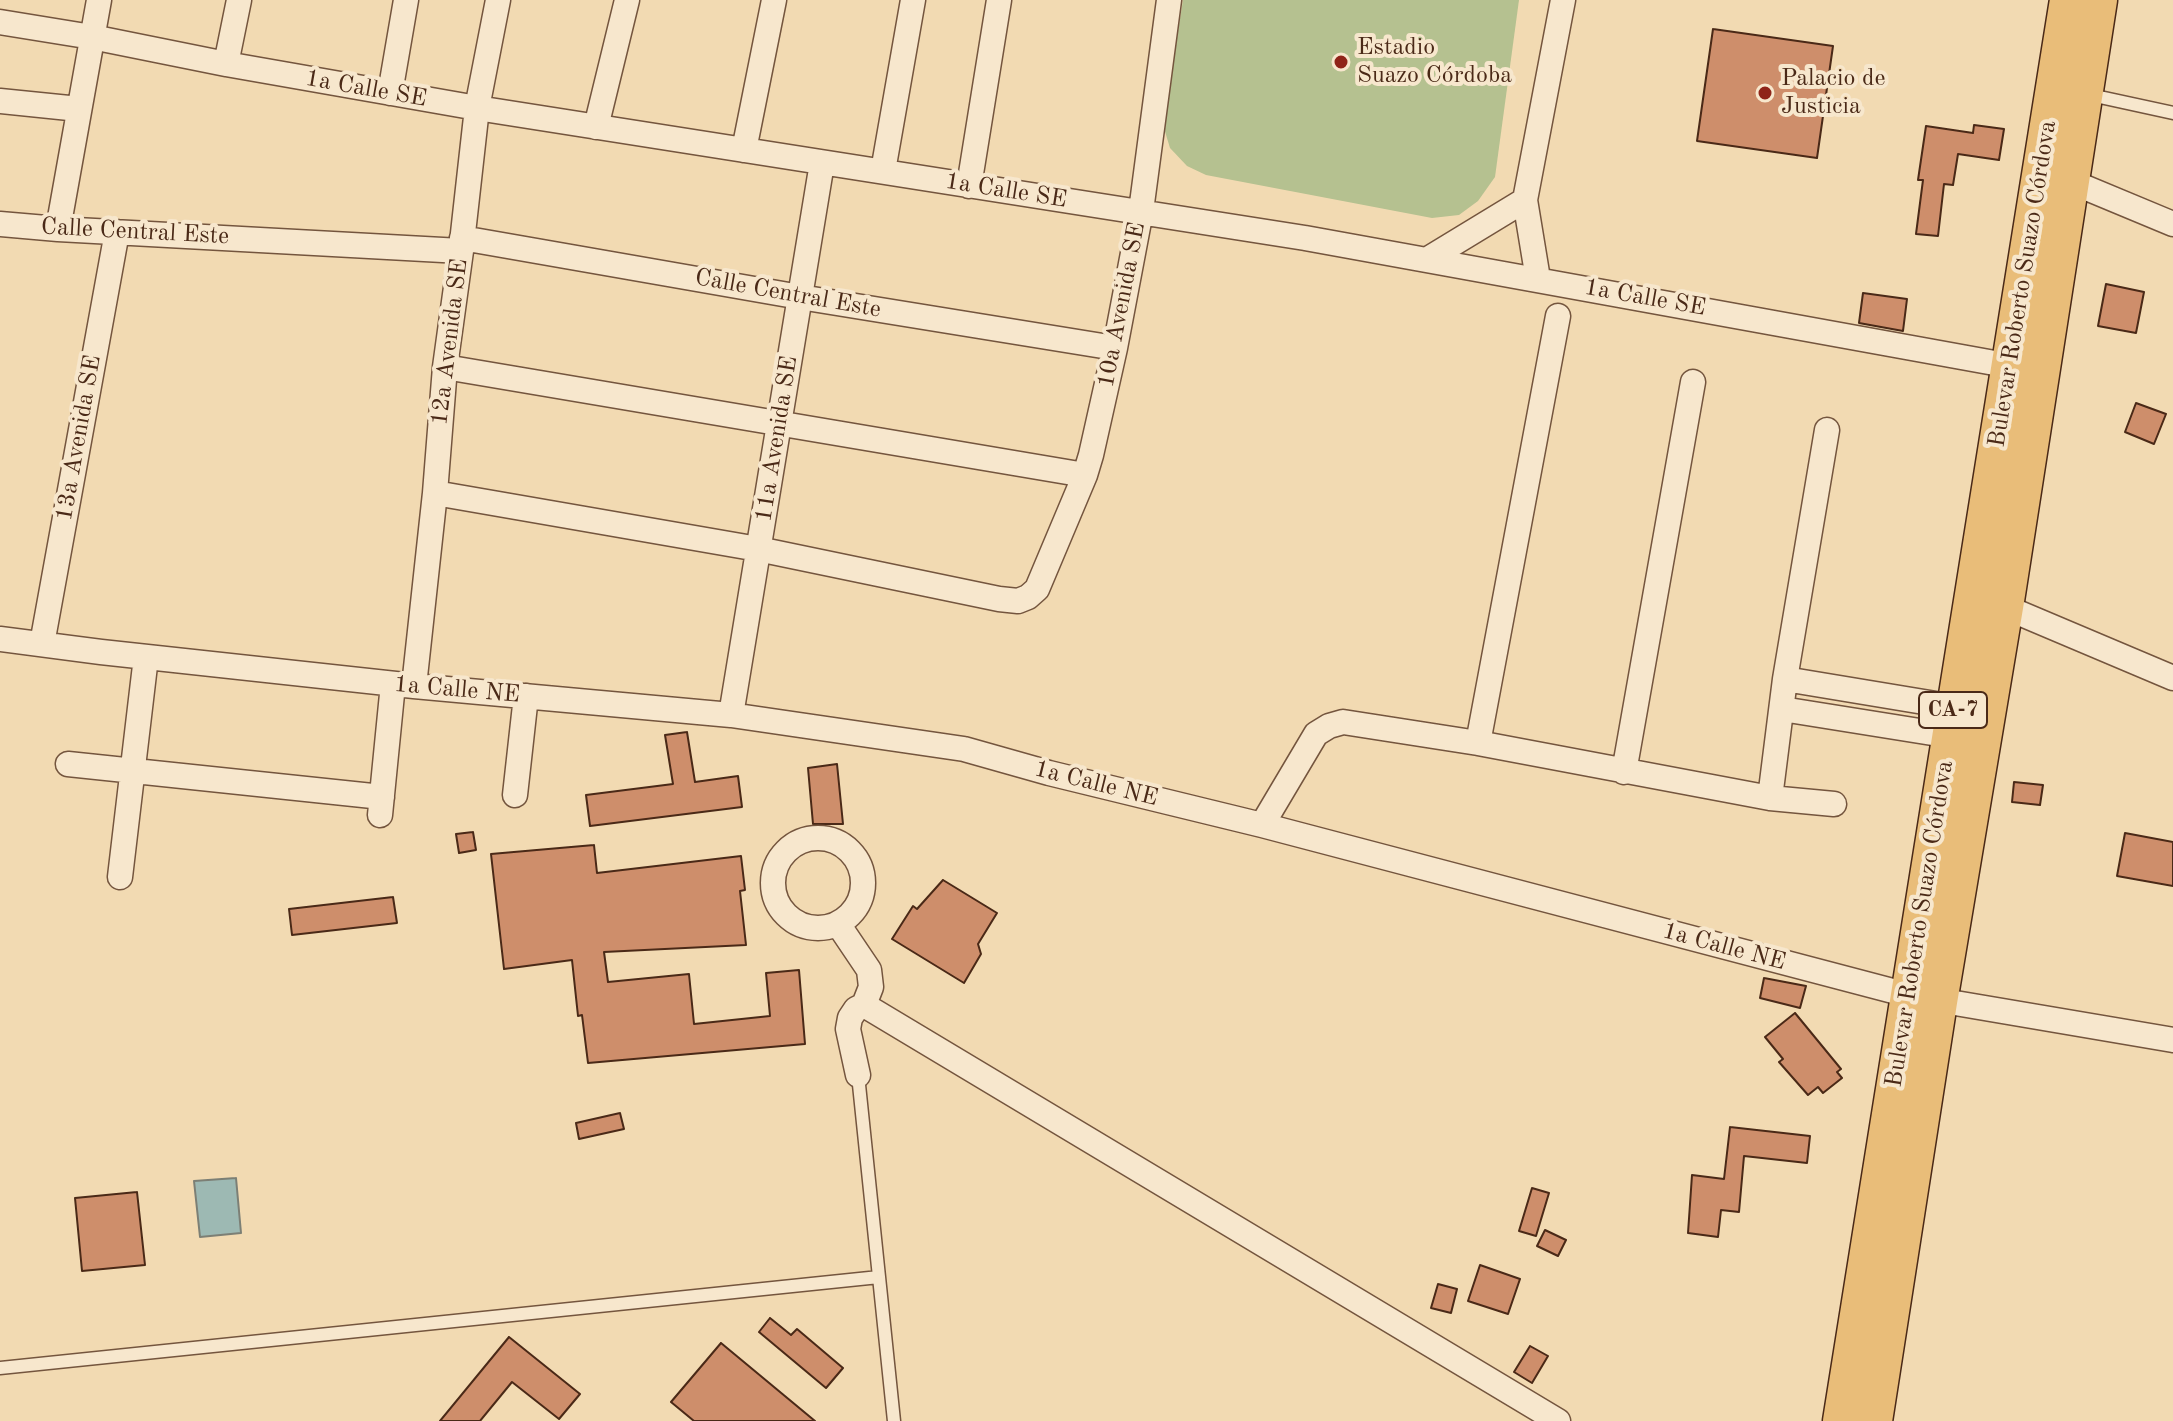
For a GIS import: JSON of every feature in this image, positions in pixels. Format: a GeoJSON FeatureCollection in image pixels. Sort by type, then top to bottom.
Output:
{"type":"FeatureCollection","features":[{"type":"Feature","properties":{"kind":"main road","name":"Bulevar Roberto Suazo Córdova"},"geometry":{"type":"LineString","coordinates":[[1874,1421],[1924,999],[1952,722],[2068,0]]}},
{"type":"Feature","properties":{"kind":"main road","name":"Bulevar Roberto Suazo Córdova"},"geometry":{"type":"LineString","coordinates":[[1841,1421],[2005,607],[2099,0]]}},
{"type":"Feature","properties":{"kind":"street"},"geometry":{"type":"LineString","coordinates":[[58,229],[99,0]]}},
{"type":"Feature","properties":{"kind":"street"},"geometry":{"type":"LineString","coordinates":[[226,64],[239,0]]}},
{"type":"Feature","properties":{"kind":"street"},"geometry":{"type":"LineString","coordinates":[[390,93],[406,0]]}},
{"type":"Feature","properties":{"kind":"street","name":"12a Avenida SE"},"geometry":{"type":"LineString","coordinates":[[133,770],[381,806],[435,493],[445,367],[477,108],[498,0]]}},
{"type":"Feature","properties":{"kind":"street"},"geometry":{"type":"LineString","coordinates":[[596,127],[627,0]]}},
{"type":"Feature","properties":{"kind":"street"},"geometry":{"type":"LineString","coordinates":[[744,150],[774,0]]}},
{"type":"Feature","properties":{"kind":"street"},"geometry":{"type":"LineString","coordinates":[[883,171],[913,0]]}},
{"type":"Feature","properties":{"kind":"street"},"geometry":{"type":"LineString","coordinates":[[969,186],[999,0]]}},
{"type":"Feature","properties":{"kind":"street","name":"10a Avenida SE"},"geometry":{"type":"LineString","coordinates":[[758,549],[999,599],[1018,601],[1037,589],[1085,475],[1115,348],[1141,211],[1169,0]]}},
{"type":"Feature","properties":{"kind":"street"},"geometry":{"type":"LineString","coordinates":[[1538,279],[1525,200],[1563,0]]}},
{"type":"Feature","properties":{"kind":"street","name":"1a Calle SE"},"geometry":{"type":"LineString","coordinates":[[0,22],[477,108],[1141,211],[1428,259],[2011,366]]}},
{"type":"Feature","properties":{"kind":"street"},"geometry":{"type":"LineString","coordinates":[[0,101],[79,109]]}},
{"type":"Feature","properties":{"kind":"street","name":"11a Avenida SE"},"geometry":{"type":"LineString","coordinates":[[731,715],[822,163]]}},
{"type":"Feature","properties":{"kind":"street"},"geometry":{"type":"LineString","coordinates":[[2072,182],[2173,224]]}},
{"type":"Feature","properties":{"kind":"street"},"geometry":{"type":"LineString","coordinates":[[1428,259],[1525,200]]}},
{"type":"Feature","properties":{"kind":"street","name":"Calle Central Este"},"geometry":{"type":"LineString","coordinates":[[0,224],[117,232],[462,244],[1115,348]]}},
{"type":"Feature","properties":{"kind":"street","name":"13a Avenida SE"},"geometry":{"type":"LineString","coordinates":[[42,644],[117,232]]}},
{"type":"Feature","properties":{"kind":"street"},"geometry":{"type":"LineString","coordinates":[[1478,743],[1558,316]]}},
{"type":"Feature","properties":{"kind":"street"},"geometry":{"type":"LineString","coordinates":[[445,367],[1085,475]]}},
{"type":"Feature","properties":{"kind":"street"},"geometry":{"type":"LineString","coordinates":[[1624,772],[1693,382]]}},
{"type":"Feature","properties":{"kind":"street"},"geometry":{"type":"LineString","coordinates":[[1770,798],[1785,679],[1827,430]]}},
{"type":"Feature","properties":{"kind":"street"},"geometry":{"type":"LineString","coordinates":[[435,493],[758,549]]}},
{"type":"Feature","properties":{"kind":"street"},"geometry":{"type":"LineString","coordinates":[[2005,607],[2173,678]]}},
{"type":"Feature","properties":{"kind":"street","name":"1a Calle NE"},"geometry":{"type":"LineString","coordinates":[[0,639],[403,685],[731,715],[964,749],[1924,999],[2173,1040]]}},
{"type":"Feature","properties":{"kind":"street"},"geometry":{"type":"LineString","coordinates":[[120,877],[146,657]]}},
{"type":"Feature","properties":{"kind":"street"},"geometry":{"type":"LineString","coordinates":[[1785,679],[1952,722]]}},
{"type":"Feature","properties":{"kind":"street"},"geometry":{"type":"LineString","coordinates":[[515,795],[526,696]]}},
{"type":"Feature","properties":{"kind":"street"},"geometry":{"type":"LineString","coordinates":[[1782,709],[1952,722]]}},
{"type":"Feature","properties":{"kind":"street"},"geometry":{"type":"LineString","coordinates":[[1262,825],[1316,734],[1343,722],[1478,743],[1770,798],[1834,804]]}},
{"type":"Feature","properties":{"kind":"street"},"geometry":{"type":"LineString","coordinates":[[68,764],[133,770]]}},
{"type":"Feature","properties":{"kind":"street"},"geometry":{"type":"LineString","coordinates":[[838,924],[869,970],[871,987],[864,1005],[856,1009],[850,1018],[848,1029],[858,1075]]}},
{"type":"Feature","properties":{"kind":"street"},"geometry":{"type":"LineString","coordinates":[[864,1005],[1558,1421]]}},
{"type":"Feature","properties":{"kind":"lane"},"geometry":{"type":"LineString","coordinates":[[2085,94],[2173,113]]}},
{"type":"Feature","properties":{"kind":"lane"},"geometry":{"type":"LineString","coordinates":[[858,1075],[894,1421]]}},
{"type":"Feature","properties":{"kind":"lane"},"geometry":{"type":"LineString","coordinates":[[0,1368],[879,1277]]}},
{"type":"Feature","properties":{"kind":"green space","name":"Estadio Suazo Córdoba"},"geometry":{"type":"Polygon","coordinates":[[[1183,0],[1519,0],[1495,177],[1478,201],[1459,215],[1432,218],[1206,175],[1187,166],[1170,148],[1163,125],[1183,0]]]}},
{"type":"Feature","properties":{"kind":"water"},"geometry":{"type":"Polygon","coordinates":[[[236,1178],[241,1233],[200,1237],[194,1181],[236,1178]]]}},
{"type":"Feature","properties":{"kind":"building","name":"Palacio de Justicia"},"geometry":{"type":"Polygon","coordinates":[[[1713,29],[1833,46],[1817,158],[1697,141],[1713,29]]]}},
{"type":"Feature","properties":{"kind":"building"},"geometry":{"type":"Polygon","coordinates":[[[1974,125],[2004,129],[1999,160],[1958,154],[1953,185],[1944,184],[1938,236],[1916,234],[1923,180],[1918,180],[1926,126],[1973,133],[1974,125]]]}},
{"type":"Feature","properties":{"kind":"building"},"geometry":{"type":"Polygon","coordinates":[[[2106,284],[2144,292],[2136,333],[2098,326],[2106,284]]]}},
{"type":"Feature","properties":{"kind":"building"},"geometry":{"type":"Polygon","coordinates":[[[1863,293],[1907,299],[1903,331],[1859,323],[1863,293]]]}},
{"type":"Feature","properties":{"kind":"building"},"geometry":{"type":"Polygon","coordinates":[[[2136,403],[2166,414],[2154,444],[2125,432],[2136,403]]]}},
{"type":"Feature","properties":{"kind":"building"},"geometry":{"type":"Polygon","coordinates":[[[687,732],[695,782],[738,776],[742,807],[590,826],[586,795],[673,784],[665,735],[687,732]]]}},
{"type":"Feature","properties":{"kind":"building"},"geometry":{"type":"Polygon","coordinates":[[[837,764],[843,824],[813,824],[808,768],[837,764]]]}},
{"type":"Feature","properties":{"kind":"building"},"geometry":{"type":"Polygon","coordinates":[[[2014,782],[2043,785],[2040,805],[2012,802],[2014,782]]]}},
{"type":"Feature","properties":{"kind":"building"},"geometry":{"type":"Polygon","coordinates":[[[473,832],[476,850],[459,853],[456,834],[473,832]]]}},
{"type":"Feature","properties":{"kind":"building"},"geometry":{"type":"Polygon","coordinates":[[[2125,833],[2173,842],[2173,886],[2117,876],[2125,833]]]}},
{"type":"Feature","properties":{"kind":"building"},"geometry":{"type":"Polygon","coordinates":[[[594,845],[597,873],[741,856],[745,890],[740,891],[746,945],[604,952],[608,982],[689,974],[694,1024],[770,1016],[766,973],[799,970],[805,1044],[588,1063],[582,1015],[578,1016],[572,960],[504,969],[491,854],[594,845]]]}},
{"type":"Feature","properties":{"kind":"building"},"geometry":{"type":"Polygon","coordinates":[[[943,880],[997,913],[978,944],[981,954],[964,983],[892,939],[913,906],[917,909],[943,880]]]}},
{"type":"Feature","properties":{"kind":"building"},"geometry":{"type":"Polygon","coordinates":[[[393,897],[397,923],[292,935],[289,909],[393,897]]]}},
{"type":"Feature","properties":{"kind":"building"},"geometry":{"type":"Polygon","coordinates":[[[1764,978],[1806,986],[1800,1008],[1760,998],[1764,978]]]}},
{"type":"Feature","properties":{"kind":"building"},"geometry":{"type":"Polygon","coordinates":[[[1795,1013],[1841,1069],[1837,1072],[1842,1078],[1823,1093],[1818,1087],[1808,1095],[1779,1062],[1783,1059],[1765,1037],[1795,1013]]]}},
{"type":"Feature","properties":{"kind":"building"},"geometry":{"type":"Polygon","coordinates":[[[620,1113],[624,1129],[579,1139],[576,1123],[620,1113]]]}},
{"type":"Feature","properties":{"kind":"building"},"geometry":{"type":"Polygon","coordinates":[[[1730,1127],[1810,1136],[1807,1163],[1744,1156],[1739,1212],[1721,1210],[1718,1237],[1688,1233],[1692,1175],[1724,1179],[1730,1127]]]}},
{"type":"Feature","properties":{"kind":"building"},"geometry":{"type":"Polygon","coordinates":[[[1532,1188],[1549,1193],[1536,1236],[1519,1231],[1532,1188]]]}},
{"type":"Feature","properties":{"kind":"building"},"geometry":{"type":"Polygon","coordinates":[[[137,1192],[145,1265],[82,1271],[75,1198],[137,1192]]]}},
{"type":"Feature","properties":{"kind":"building"},"geometry":{"type":"Polygon","coordinates":[[[1545,1230],[1566,1240],[1558,1256],[1537,1246],[1545,1230]]]}},
{"type":"Feature","properties":{"kind":"building"},"geometry":{"type":"Polygon","coordinates":[[[1480,1265],[1520,1279],[1508,1314],[1468,1301],[1480,1265]]]}},
{"type":"Feature","properties":{"kind":"building"},"geometry":{"type":"Polygon","coordinates":[[[1438,1284],[1457,1289],[1451,1313],[1431,1308],[1438,1284]]]}},
{"type":"Feature","properties":{"kind":"building"},"geometry":{"type":"Polygon","coordinates":[[[770,1318],[791,1335],[797,1329],[843,1368],[826,1388],[759,1332],[770,1318]]]}},
{"type":"Feature","properties":{"kind":"building"},"geometry":{"type":"Polygon","coordinates":[[[509,1337],[580,1394],[559,1419],[512,1382],[480,1421],[440,1421],[509,1337]]]}},
{"type":"Feature","properties":{"kind":"building"},"geometry":{"type":"Polygon","coordinates":[[[721,1343],[815,1421],[694,1421],[671,1402],[721,1343]]]}},
{"type":"Feature","properties":{"kind":"building"},"geometry":{"type":"Polygon","coordinates":[[[1530,1346],[1548,1356],[1532,1383],[1514,1372],[1530,1346]]]}},
{"type":"Feature","properties":{"kind":"place","name":"Estadio Suazo Córdoba"},"geometry":{"type":"Point","coordinates":[1341,62]}},
{"type":"Feature","properties":{"kind":"place","name":"Palacio de Justicia"},"geometry":{"type":"Point","coordinates":[1765,93]}}]}
